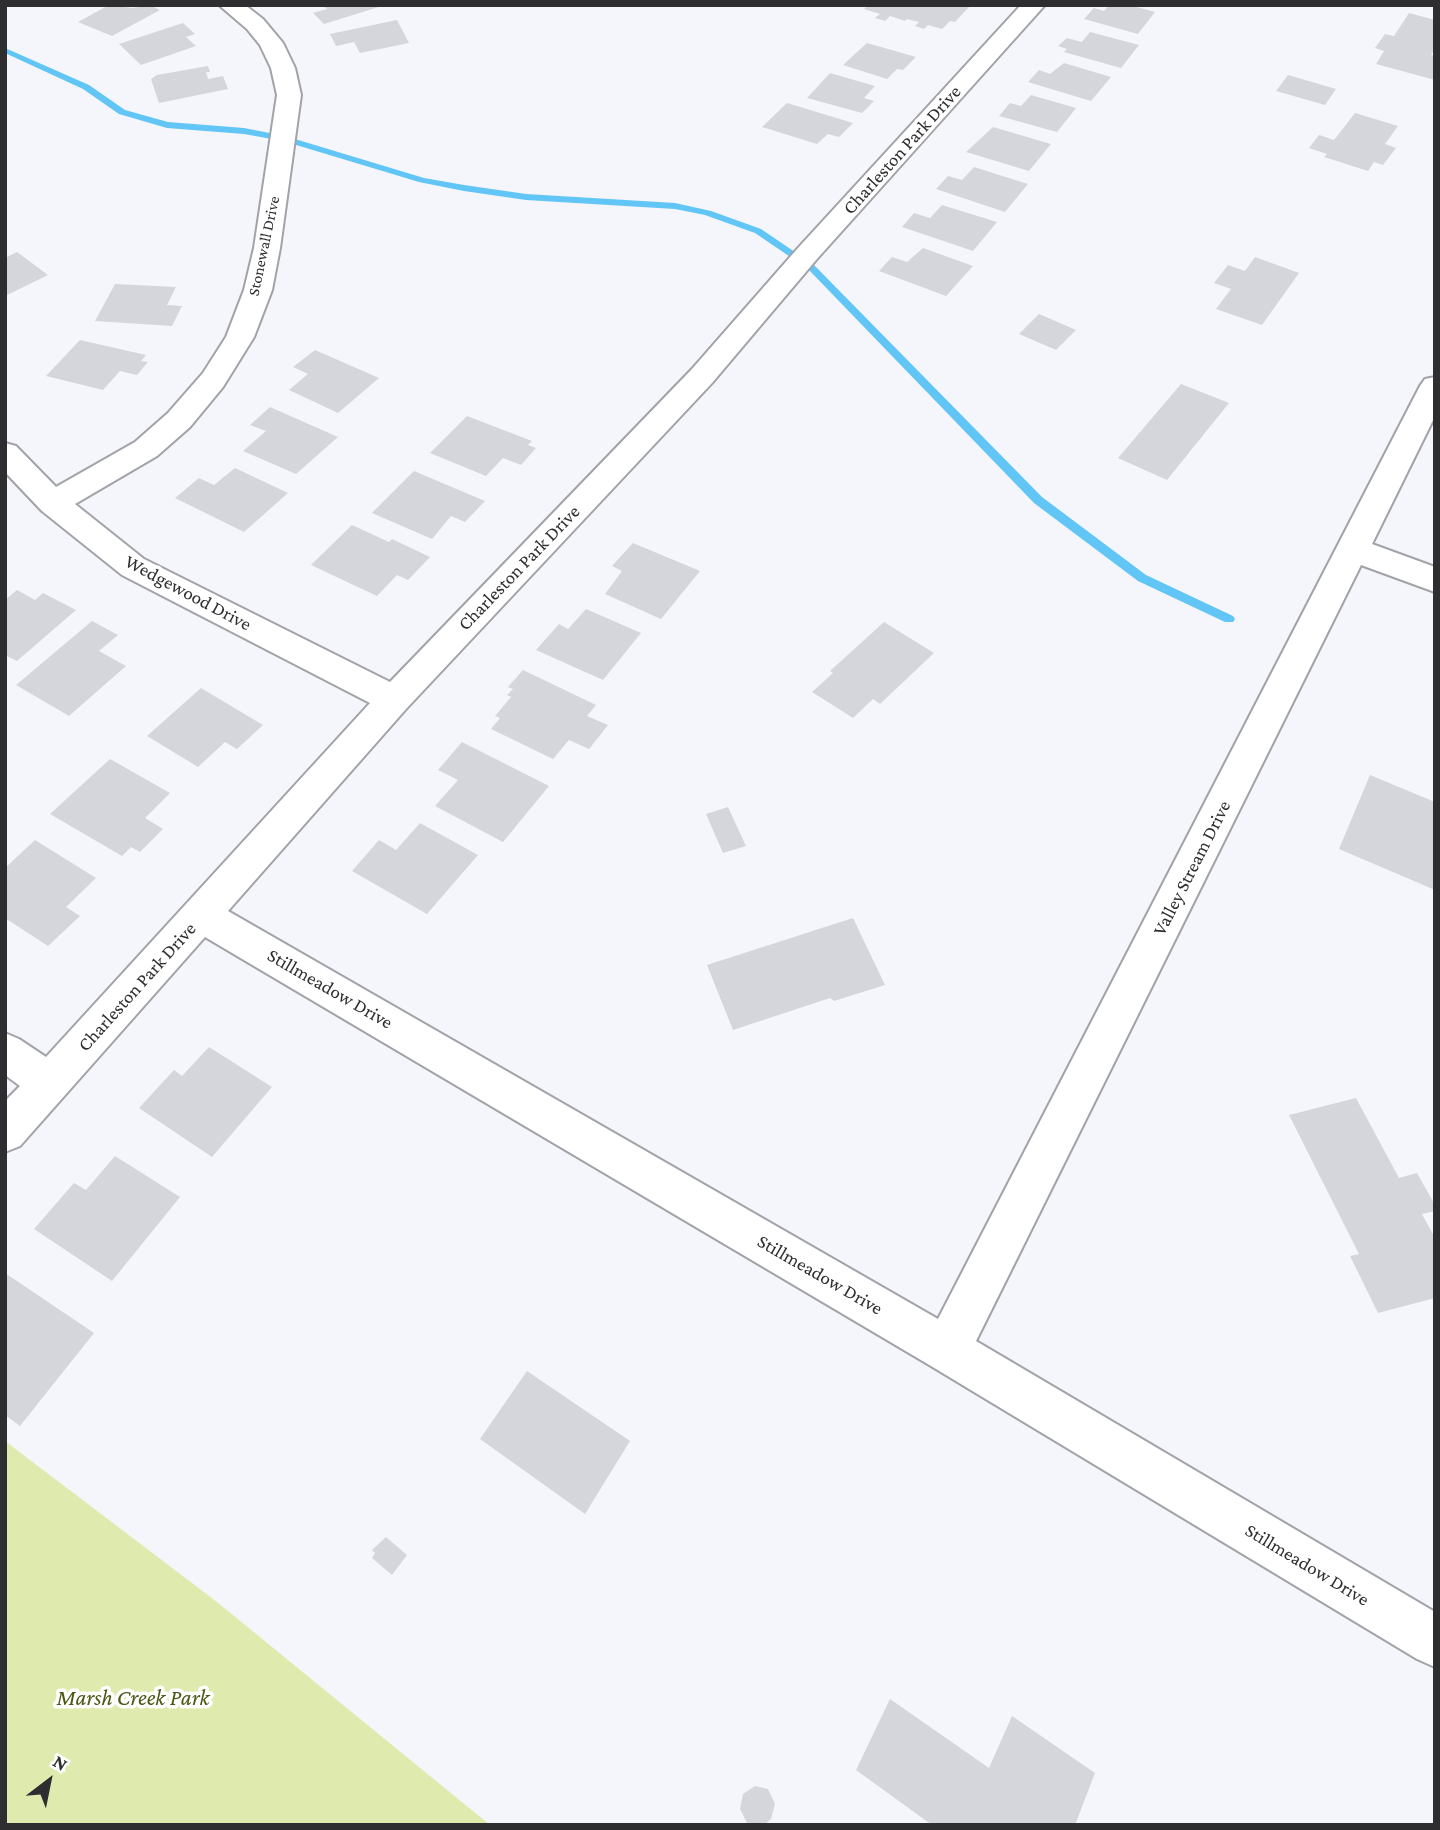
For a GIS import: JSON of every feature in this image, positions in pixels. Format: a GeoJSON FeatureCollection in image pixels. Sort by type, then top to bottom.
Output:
{"type":"FeatureCollection","features":[{"type":"Feature","properties":{"kind":"street","name":"Stonewall Drive"},"geometry":{"type":"LineString","coordinates":[[53,503],[146,449],[178,420],[214,380],[240,337],[258,290],[267,248],[289,95],[283,68],[271,43],[255,24],[230,5]]}},
{"type":"Feature","properties":{"kind":"street","name":"Charleston Park Drive"},"geometry":{"type":"LineString","coordinates":[[5,1132],[394,700],[702,376],[807,254],[1034,5]]}},
{"type":"Feature","properties":{"kind":"street","name":"Valley Stream Drive"},"geometry":{"type":"LineString","coordinates":[[947,1350],[1435,386]]}},
{"type":"Feature","properties":{"kind":"street","name":"Wedgewood Drive"},"geometry":{"type":"LineString","coordinates":[[5,453],[53,503],[133,567],[394,700]]}},
{"type":"Feature","properties":{"kind":"street"},"geometry":{"type":"LineString","coordinates":[[1352,549],[1435,580]]}},
{"type":"Feature","properties":{"kind":"street","name":"Stillmeadow Drive"},"geometry":{"type":"LineString","coordinates":[[201,915],[947,1350],[1435,1641]]}},
{"type":"Feature","properties":{"kind":"street"},"geometry":{"type":"LineString","coordinates":[[5,1052],[50,1083]]}},
{"type":"Feature","properties":{"kind":"green space","name":"Marsh Creek Park"},"geometry":{"type":"Polygon","coordinates":[[[5,1441],[217,1602],[490,1825],[5,1825],[5,1441]]]}},
{"type":"Feature","properties":{"kind":"building"},"geometry":{"type":"Polygon","coordinates":[[[109,5],[133,8],[149,5],[160,10],[112,36],[78,22],[109,5]]]}},
{"type":"Feature","properties":{"kind":"building"},"geometry":{"type":"Polygon","coordinates":[[[323,5],[382,6],[324,24],[313,13],[327,9],[323,5]]]}},
{"type":"Feature","properties":{"kind":"building"},"geometry":{"type":"Polygon","coordinates":[[[869,5],[969,7],[955,22],[950,21],[942,29],[928,25],[924,29],[915,26],[919,22],[907,19],[905,21],[890,16],[885,21],[875,18],[880,14],[864,9],[869,5]]]}},
{"type":"Feature","properties":{"kind":"building"},"geometry":{"type":"Polygon","coordinates":[[[1109,5],[1129,5],[1155,12],[1138,34],[1084,19],[1094,8],[1104,11],[1109,5]]]}},
{"type":"Feature","properties":{"kind":"building"},"geometry":{"type":"Polygon","coordinates":[[[1409,13],[1435,20],[1435,48],[1431,55],[1435,56],[1435,80],[1376,64],[1384,51],[1375,48],[1385,34],[1394,36],[1409,13]]]}},
{"type":"Feature","properties":{"kind":"building"},"geometry":{"type":"Polygon","coordinates":[[[397,20],[409,43],[360,53],[354,42],[336,46],[330,34],[397,20]]]}},
{"type":"Feature","properties":{"kind":"building"},"geometry":{"type":"Polygon","coordinates":[[[183,23],[195,34],[186,37],[196,46],[141,65],[119,44],[183,23]]]}},
{"type":"Feature","properties":{"kind":"building"},"geometry":{"type":"Polygon","coordinates":[[[1090,32],[1139,45],[1121,68],[1064,52],[1067,49],[1058,46],[1067,38],[1082,42],[1090,32]]]}},
{"type":"Feature","properties":{"kind":"building"},"geometry":{"type":"Polygon","coordinates":[[[867,43],[916,57],[903,70],[897,69],[887,79],[843,65],[867,43]]]}},
{"type":"Feature","properties":{"kind":"building"},"geometry":{"type":"Polygon","coordinates":[[[1064,63],[1111,77],[1091,101],[1028,82],[1039,70],[1050,74],[1064,63]]]}},
{"type":"Feature","properties":{"kind":"building"},"geometry":{"type":"Polygon","coordinates":[[[208,66],[208,79],[223,76],[228,89],[159,103],[151,79],[157,75],[208,66]]]}},
{"type":"Feature","properties":{"kind":"building"},"geometry":{"type":"Polygon","coordinates":[[[830,73],[875,86],[864,98],[874,101],[862,113],[807,98],[830,73]]]}},
{"type":"Feature","properties":{"kind":"building"},"geometry":{"type":"Polygon","coordinates":[[[1288,75],[1336,89],[1325,105],[1276,91],[1288,75]]]}},
{"type":"Feature","properties":{"kind":"building"},"geometry":{"type":"Polygon","coordinates":[[[1031,95],[1076,108],[1057,132],[999,116],[1010,103],[1021,106],[1031,95]]]}},
{"type":"Feature","properties":{"kind":"building"},"geometry":{"type":"Polygon","coordinates":[[[787,103],[853,123],[839,137],[828,134],[817,144],[762,127],[787,103]]]}},
{"type":"Feature","properties":{"kind":"building"},"geometry":{"type":"Polygon","coordinates":[[[1355,113],[1398,126],[1385,144],[1396,148],[1383,165],[1374,162],[1368,171],[1324,157],[1327,154],[1309,148],[1319,135],[1334,140],[1355,113]]]}},
{"type":"Feature","properties":{"kind":"building"},"geometry":{"type":"Polygon","coordinates":[[[993,127],[1051,144],[1029,171],[966,152],[993,127]]]}},
{"type":"Feature","properties":{"kind":"building"},"geometry":{"type":"Polygon","coordinates":[[[974,167],[1028,184],[1005,212],[936,189],[948,176],[962,180],[974,167]]]}},
{"type":"Feature","properties":{"kind":"building"},"geometry":{"type":"Polygon","coordinates":[[[942,205],[997,222],[973,251],[902,227],[914,213],[930,218],[942,205]]]}},
{"type":"Feature","properties":{"kind":"building"},"geometry":{"type":"Polygon","coordinates":[[[923,248],[973,266],[946,296],[879,271],[892,257],[907,262],[923,248]]]}},
{"type":"Feature","properties":{"kind":"building"},"geometry":{"type":"Polygon","coordinates":[[[17,252],[48,275],[5,296],[5,258],[17,252]]]}},
{"type":"Feature","properties":{"kind":"building"},"geometry":{"type":"Polygon","coordinates":[[[1255,257],[1299,273],[1262,325],[1216,309],[1231,289],[1214,283],[1228,265],[1245,271],[1255,257]]]}},
{"type":"Feature","properties":{"kind":"building"},"geometry":{"type":"Polygon","coordinates":[[[115,284],[176,287],[167,305],[182,306],[172,326],[95,321],[115,284]]]}},
{"type":"Feature","properties":{"kind":"building"},"geometry":{"type":"Polygon","coordinates":[[[1039,314],[1076,330],[1056,350],[1019,334],[1039,314]]]}},
{"type":"Feature","properties":{"kind":"building"},"geometry":{"type":"Polygon","coordinates":[[[80,340],[146,355],[141,361],[148,362],[137,375],[120,371],[103,390],[46,376],[80,340]]]}},
{"type":"Feature","properties":{"kind":"building"},"geometry":{"type":"Polygon","coordinates":[[[315,350],[379,378],[338,413],[289,390],[308,374],[293,367],[315,350]]]}},
{"type":"Feature","properties":{"kind":"building"},"geometry":{"type":"Polygon","coordinates":[[[1181,384],[1229,403],[1167,480],[1118,458],[1181,384]]]}},
{"type":"Feature","properties":{"kind":"building"},"geometry":{"type":"Polygon","coordinates":[[[270,407],[338,437],[296,474],[243,451],[266,431],[250,425],[270,407]]]}},
{"type":"Feature","properties":{"kind":"building"},"geometry":{"type":"Polygon","coordinates":[[[467,416],[532,441],[528,445],[536,448],[521,465],[503,458],[486,476],[430,453],[467,416]]]}},
{"type":"Feature","properties":{"kind":"building"},"geometry":{"type":"Polygon","coordinates":[[[235,468],[288,493],[244,532],[175,498],[199,478],[214,485],[235,468]]]}},
{"type":"Feature","properties":{"kind":"building"},"geometry":{"type":"Polygon","coordinates":[[[414,471],[485,501],[465,522],[451,516],[432,539],[372,513],[414,471]]]}},
{"type":"Feature","properties":{"kind":"building"},"geometry":{"type":"Polygon","coordinates":[[[352,525],[389,542],[392,539],[430,557],[408,580],[397,575],[377,596],[311,565],[352,525]]]}},
{"type":"Feature","properties":{"kind":"building"},"geometry":{"type":"Polygon","coordinates":[[[633,543],[700,571],[661,619],[605,594],[622,571],[612,566],[633,543]]]}},
{"type":"Feature","properties":{"kind":"building"},"geometry":{"type":"Polygon","coordinates":[[[17,590],[35,600],[43,593],[76,610],[17,661],[5,655],[5,600],[17,590]]]}},
{"type":"Feature","properties":{"kind":"building"},"geometry":{"type":"Polygon","coordinates":[[[586,609],[641,633],[603,680],[536,650],[559,624],[568,629],[586,609]]]}},
{"type":"Feature","properties":{"kind":"building"},"geometry":{"type":"Polygon","coordinates":[[[92,621],[118,635],[99,651],[126,666],[69,716],[16,685],[92,621]]]}},
{"type":"Feature","properties":{"kind":"building"},"geometry":{"type":"Polygon","coordinates":[[[884,622],[934,653],[880,704],[873,699],[853,718],[812,692],[833,673],[830,671],[884,622]]]}},
{"type":"Feature","properties":{"kind":"building"},"geometry":{"type":"Polygon","coordinates":[[[523,670],[596,705],[587,716],[608,725],[589,749],[569,740],[553,759],[491,729],[500,718],[495,716],[511,697],[507,695],[513,689],[508,687],[523,670]]]}},
{"type":"Feature","properties":{"kind":"building"},"geometry":{"type":"Polygon","coordinates":[[[201,688],[263,725],[237,749],[225,742],[198,767],[147,736],[201,688]]]}},
{"type":"Feature","properties":{"kind":"building"},"geometry":{"type":"Polygon","coordinates":[[[462,742],[549,786],[503,842],[435,806],[458,780],[438,770],[462,742]]]}},
{"type":"Feature","properties":{"kind":"building"},"geometry":{"type":"Polygon","coordinates":[[[110,759],[170,793],[145,818],[163,829],[140,852],[131,847],[122,856],[50,814],[110,759]]]}},
{"type":"Feature","properties":{"kind":"building"},"geometry":{"type":"Polygon","coordinates":[[[1370,775],[1435,802],[1435,890],[1339,849],[1370,775]]]}},
{"type":"Feature","properties":{"kind":"building"},"geometry":{"type":"Polygon","coordinates":[[[728,807],[746,846],[723,853],[706,814],[728,807]]]}},
{"type":"Feature","properties":{"kind":"building"},"geometry":{"type":"Polygon","coordinates":[[[420,823],[478,855],[427,914],[352,871],[379,840],[396,850],[420,823]]]}},
{"type":"Feature","properties":{"kind":"building"},"geometry":{"type":"Polygon","coordinates":[[[35,840],[96,878],[66,907],[80,916],[48,946],[5,918],[5,868],[35,840]]]}},
{"type":"Feature","properties":{"kind":"building"},"geometry":{"type":"Polygon","coordinates":[[[853,918],[885,985],[834,1001],[830,998],[733,1030],[707,965],[853,918]]]}},
{"type":"Feature","properties":{"kind":"building"},"geometry":{"type":"Polygon","coordinates":[[[209,1047],[272,1087],[212,1157],[139,1108],[174,1070],[182,1076],[209,1047]]]}},
{"type":"Feature","properties":{"kind":"building"},"geometry":{"type":"Polygon","coordinates":[[[1356,1098],[1399,1178],[1417,1173],[1435,1205],[1435,1211],[1422,1214],[1435,1238],[1435,1298],[1378,1313],[1350,1256],[1359,1254],[1289,1115],[1356,1098]]]}},
{"type":"Feature","properties":{"kind":"building"},"geometry":{"type":"Polygon","coordinates":[[[115,1156],[180,1197],[112,1281],[34,1229],[74,1183],[86,1190],[115,1156]]]}},
{"type":"Feature","properties":{"kind":"building"},"geometry":{"type":"Polygon","coordinates":[[[5,1273],[94,1333],[20,1426],[5,1415],[5,1273]]]}},
{"type":"Feature","properties":{"kind":"building"},"geometry":{"type":"Polygon","coordinates":[[[527,1371],[630,1441],[585,1514],[480,1439],[527,1371]]]}},
{"type":"Feature","properties":{"kind":"building"},"geometry":{"type":"Polygon","coordinates":[[[386,1537],[407,1555],[392,1575],[372,1558],[375,1553],[372,1550],[386,1537]]]}},
{"type":"Feature","properties":{"kind":"building"},"geometry":{"type":"Polygon","coordinates":[[[890,1699],[989,1768],[1012,1716],[1095,1773],[1075,1825],[932,1825],[856,1770],[890,1699]]]}},
{"type":"Feature","properties":{"kind":"building"},"geometry":{"type":"Polygon","coordinates":[[[755,1786],[768,1789],[775,1804],[771,1819],[764,1825],[748,1825],[740,1809],[743,1794],[755,1786]]]}},
{"type":"Feature","properties":{"kind":"waterway"},"geometry":{"type":"LineString","coordinates":[[5,50],[86,87],[122,112],[167,125],[244,131],[285,139],[422,180],[464,188],[526,197],[675,206],[708,213],[758,231],[811,267],[1038,500],[1142,578],[1229,619]]}}]}
